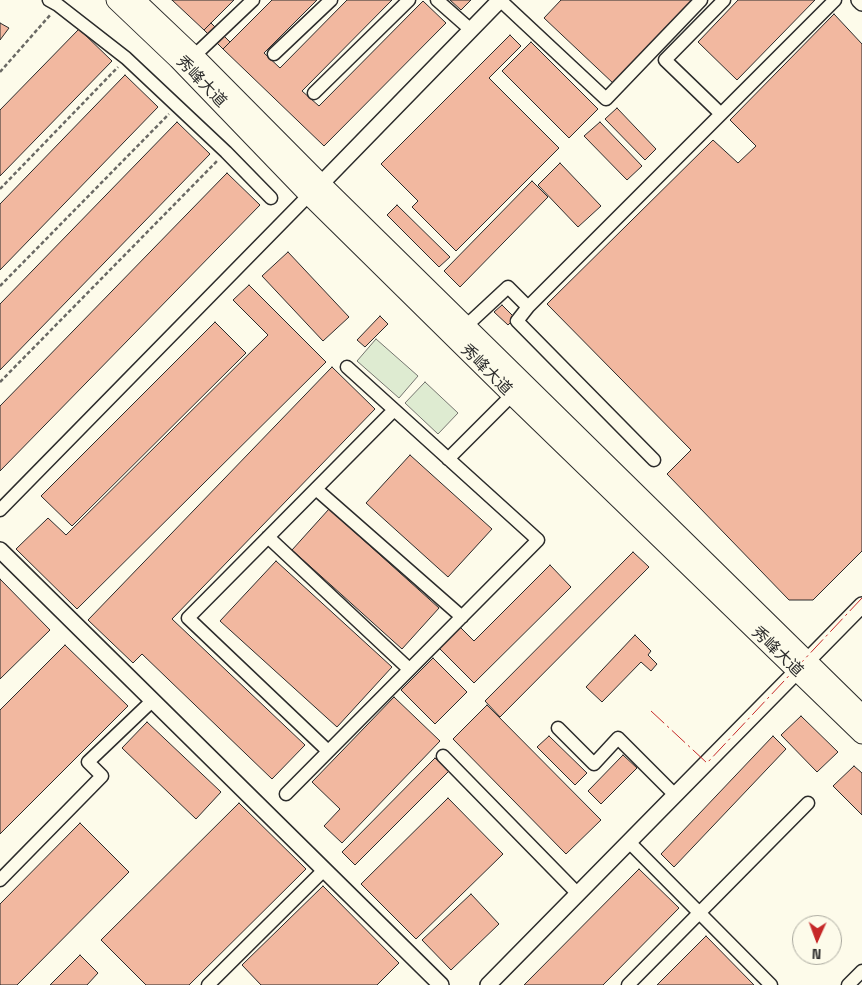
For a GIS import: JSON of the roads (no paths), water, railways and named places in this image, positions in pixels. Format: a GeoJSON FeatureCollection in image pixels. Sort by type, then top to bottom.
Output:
{"type":"FeatureCollection","features":[{"type":"Feature","properties":{"kind":"main road","name":"秀峰大道"},"geometry":{"type":"LineString","coordinates":[[116,0],[315,189],[466,326],[803,667],[862,734]]}},
{"type":"Feature","properties":{"kind":"main road","name":"秀峰大道"},"geometry":{"type":"LineString","coordinates":[[135,0],[194,56],[315,189],[512,395],[803,667],[862,715]]}},
{"type":"Feature","properties":{"kind":"street"},"geometry":{"type":"LineString","coordinates":[[194,56],[253,0]]}},
{"type":"Feature","properties":{"kind":"street"},"geometry":{"type":"LineString","coordinates":[[274,54],[332,0]]}},
{"type":"Feature","properties":{"kind":"street"},"geometry":{"type":"LineString","coordinates":[[314,93],[409,0]]}},
{"type":"Feature","properties":{"kind":"street"},"geometry":{"type":"LineString","coordinates":[[436,0],[470,30]]}},
{"type":"Feature","properties":{"kind":"street"},"geometry":{"type":"LineString","coordinates":[[0,510],[500,0],[606,99],[701,0]]}},
{"type":"Feature","properties":{"kind":"street"},"geometry":{"type":"LineString","coordinates":[[721,114],[665,60],[724,0]]}},
{"type":"Feature","properties":{"kind":"street"},"geometry":{"type":"LineString","coordinates":[[859,0],[862,3]]}},
{"type":"Feature","properties":{"kind":"street"},"geometry":{"type":"LineString","coordinates":[[654,460],[517,321],[528,307],[721,114],[828,2]]}},
{"type":"Feature","properties":{"kind":"street"},"geometry":{"type":"LineString","coordinates":[[54,3],[126,58],[226,152],[271,198]]}},
{"type":"Feature","properties":{"kind":"street"},"geometry":{"type":"LineString","coordinates":[[466,326],[508,287],[528,307]]}},
{"type":"Feature","properties":{"kind":"street"},"geometry":{"type":"LineString","coordinates":[[286,794],[538,540],[347,368]]}},
{"type":"Feature","properties":{"kind":"street"},"geometry":{"type":"LineString","coordinates":[[448,459],[512,395]]}},
{"type":"Feature","properties":{"kind":"street"},"geometry":{"type":"LineString","coordinates":[[328,751],[188,618],[394,410]]}},
{"type":"Feature","properties":{"kind":"street"},"geometry":{"type":"LineString","coordinates":[[316,489],[462,617]]}},
{"type":"Feature","properties":{"kind":"street"},"geometry":{"type":"LineString","coordinates":[[268,537],[409,670]]}},
{"type":"Feature","properties":{"kind":"street"},"geometry":{"type":"LineString","coordinates":[[0,550],[441,985]]}},
{"type":"Feature","properties":{"kind":"street"},"geometry":{"type":"LineString","coordinates":[[488,985],[862,605]]}},
{"type":"Feature","properties":{"kind":"street"},"geometry":{"type":"LineString","coordinates":[[0,880],[102,776],[88,762],[153,700]]}},
{"type":"Feature","properties":{"kind":"street"},"geometry":{"type":"LineString","coordinates":[[558,728],[594,764],[618,738],[675,795]]}},
{"type":"Feature","properties":{"kind":"street"},"geometry":{"type":"LineString","coordinates":[[443,756],[578,894]]}},
{"type":"Feature","properties":{"kind":"street"},"geometry":{"type":"LineString","coordinates":[[628,985],[808,803]]}},
{"type":"Feature","properties":{"kind":"street"},"geometry":{"type":"LineString","coordinates":[[629,842],[771,985]]}},
{"type":"Feature","properties":{"kind":"street"},"geometry":{"type":"LineString","coordinates":[[208,985],[324,870]]}},
{"type":"Feature","properties":{"kind":"street"},"geometry":{"type":"LineString","coordinates":[[848,985],[862,971]]}}]}
